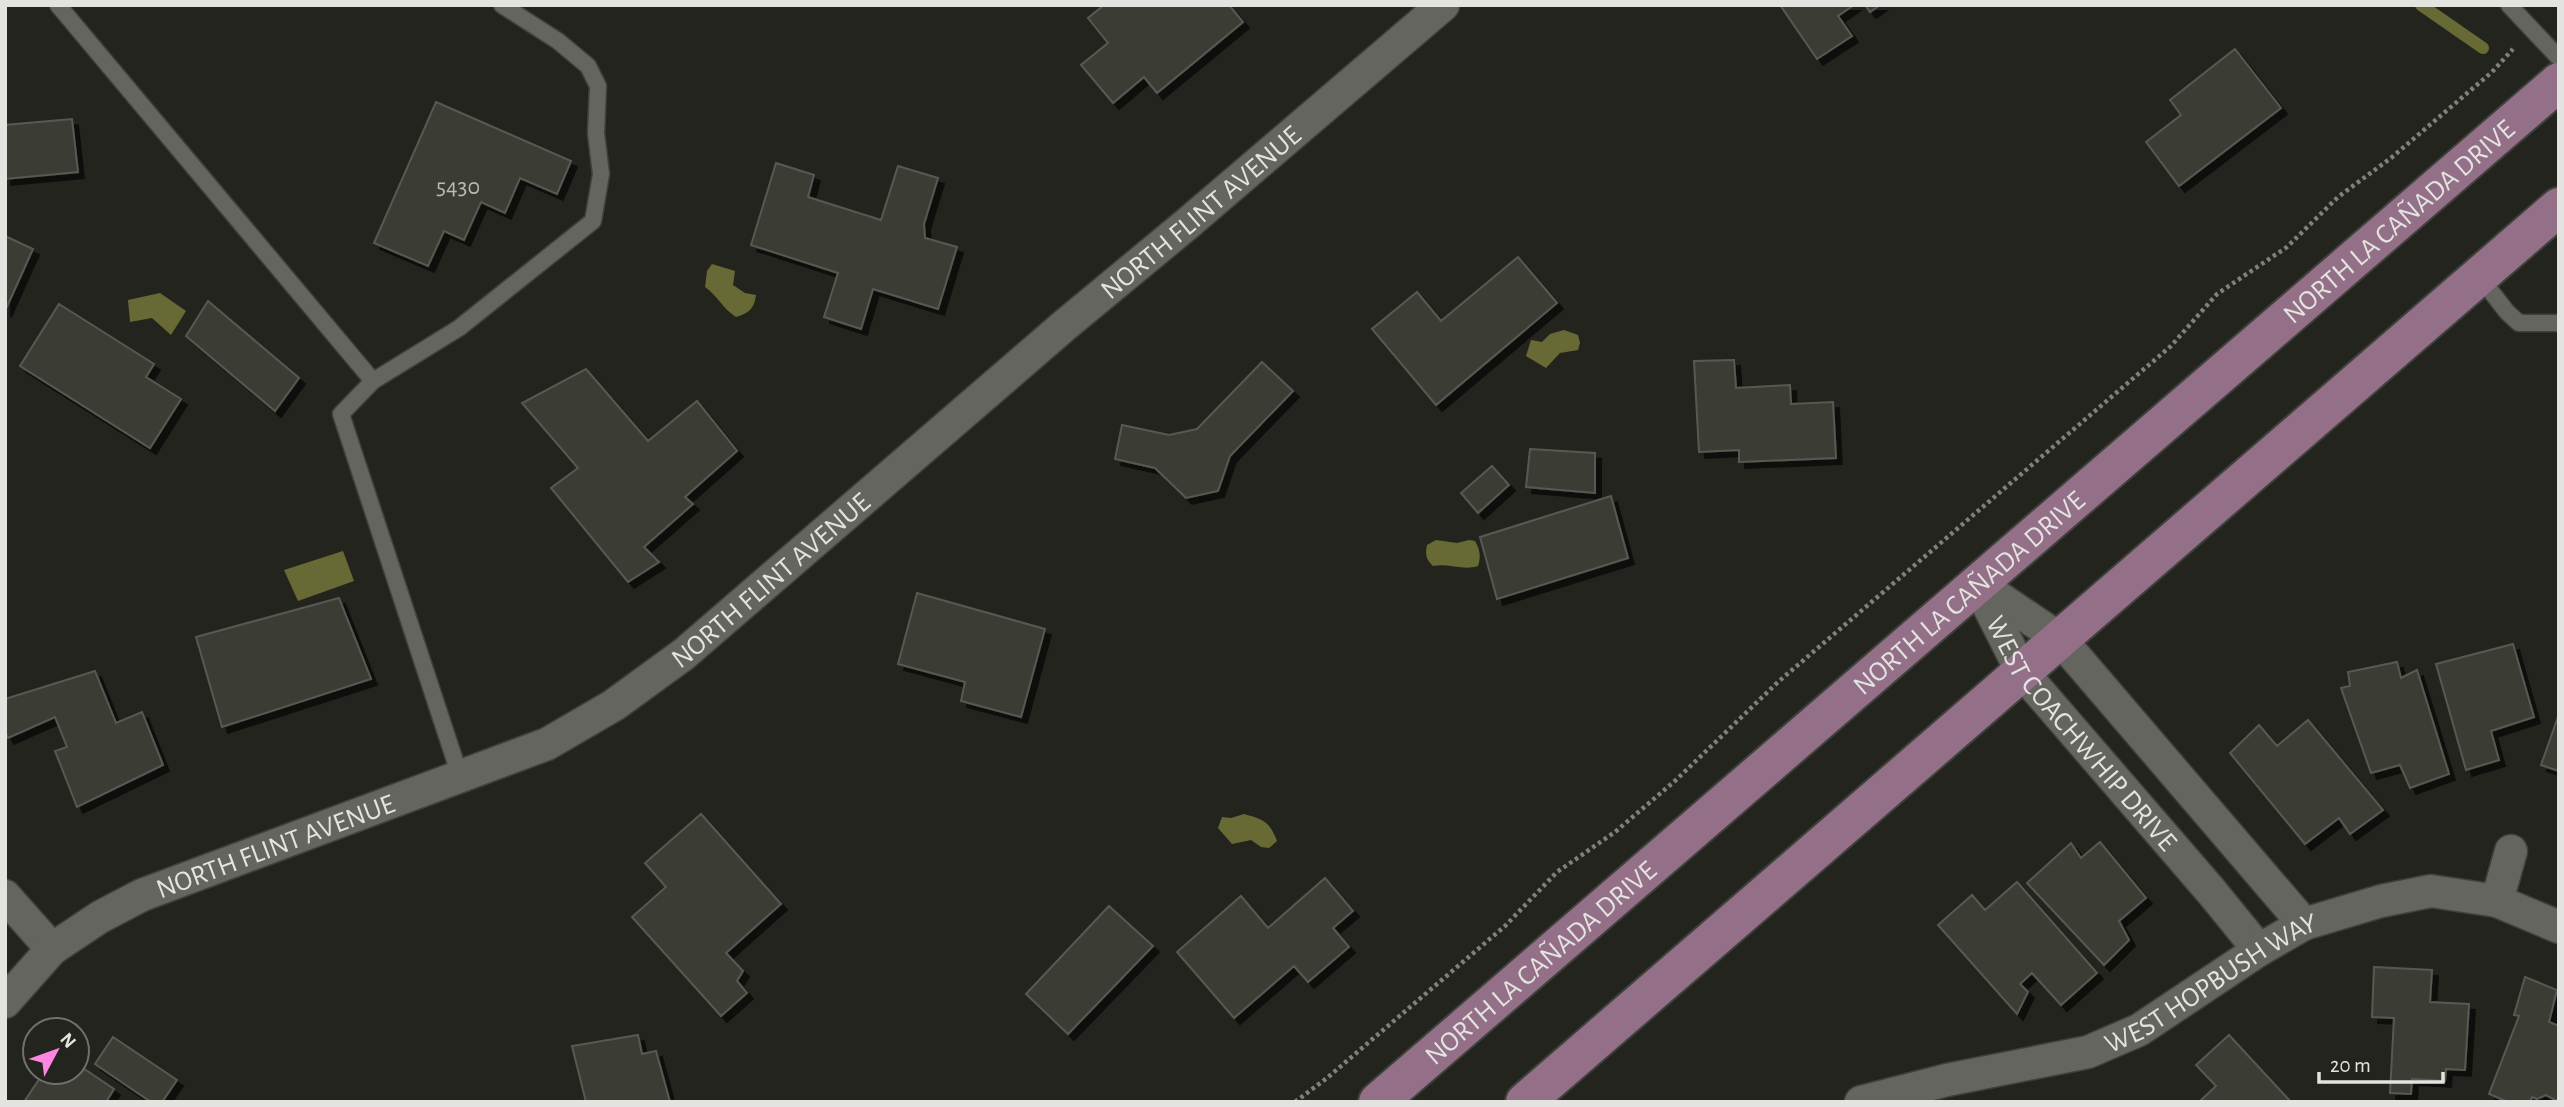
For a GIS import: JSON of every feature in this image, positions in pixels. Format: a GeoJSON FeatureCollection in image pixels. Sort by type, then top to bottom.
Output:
{"type":"FeatureCollection","features":[{"type":"Feature","properties":{"kind":"main road","name":"NORTH LA CAÑADA DRIVE"},"geometry":{"type":"LineString","coordinates":[[1378,1102],[2559,82]]}},
{"type":"Feature","properties":{"kind":"main road"},"geometry":{"type":"LineString","coordinates":[[1525,1102],[2559,207]]}},
{"type":"Feature","properties":{"kind":"street","name":"NORTH FLINT AVENUE"},"geometry":{"type":"LineString","coordinates":[[5,1002],[52,949],[100,916],[142,895],[547,744],[614,705],[684,654],[1065,325],[1443,5]]}},
{"type":"Feature","properties":{"kind":"street","name":"WEST COACHWHIP DRIVE"},"geometry":{"type":"LineString","coordinates":[[1977,583],[2060,639],[2304,924]]}},
{"type":"Feature","properties":{"kind":"street","name":"WEST COACHWHIP DRIVE"},"geometry":{"type":"LineString","coordinates":[[1977,583],[2022,672],[2259,950]]}},
{"type":"Feature","properties":{"kind":"street"},"geometry":{"type":"LineString","coordinates":[[2497,901],[2511,851]]}},
{"type":"Feature","properties":{"kind":"street","name":"WEST HOPBUSH WAY"},"geometry":{"type":"LineString","coordinates":[[1861,1102],[1947,1080],[2088,1052],[2139,1030],[2259,950],[2304,924],[2355,908],[2431,891],[2497,901],[2559,927]]}},
{"type":"Feature","properties":{"kind":"street"},"geometry":{"type":"LineString","coordinates":[[5,896],[52,949]]}},
{"type":"Feature","properties":{"kind":"lane"},"geometry":{"type":"LineString","coordinates":[[58,5],[373,381]]}},
{"type":"Feature","properties":{"kind":"lane"},"geometry":{"type":"LineString","coordinates":[[460,776],[341,414],[373,381],[459,328],[593,221],[601,174],[596,133],[598,86],[588,66],[558,41],[502,5]]}},
{"type":"Feature","properties":{"kind":"lane"},"geometry":{"type":"LineString","coordinates":[[2509,5],[2559,58]]}},
{"type":"Feature","properties":{"kind":"lane"},"geometry":{"type":"LineString","coordinates":[[2479,276],[2519,323],[2559,323]]}},
{"type":"Feature","properties":{"kind":"path"},"geometry":{"type":"LineString","coordinates":[[1295,1102],[1505,926],[1557,872],[1615,832],[1676,780],[1778,682],[2171,346],[2217,294],[2287,247],[2338,197],[2391,158],[2492,72],[2532,29]]}},
{"type":"Feature","properties":{"kind":"shaded area"},"geometry":{"type":"Polygon","coordinates":[[[712,264],[735,271],[733,285],[745,293],[756,295],[748,312],[736,317],[705,287],[707,271],[712,264]]]}},
{"type":"Feature","properties":{"kind":"shaded area"},"geometry":{"type":"Polygon","coordinates":[[[160,293],[186,311],[171,335],[152,318],[130,322],[128,300],[160,293]]]}},
{"type":"Feature","properties":{"kind":"shaded area"},"geometry":{"type":"Polygon","coordinates":[[[1564,330],[1578,335],[1578,350],[1560,353],[1546,368],[1526,356],[1531,340],[1542,342],[1550,334],[1564,330]]]}},
{"type":"Feature","properties":{"kind":"shaded area"},"geometry":{"type":"Polygon","coordinates":[[[1436,540],[1457,543],[1475,541],[1480,553],[1478,566],[1433,566],[1427,557],[1426,548],[1436,540]]]}},
{"type":"Feature","properties":{"kind":"shaded area"},"geometry":{"type":"Polygon","coordinates":[[[343,551],[354,581],[298,601],[284,570],[343,551]]]}},
{"type":"Feature","properties":{"kind":"shaded area"},"geometry":{"type":"Polygon","coordinates":[[[1244,814],[1265,822],[1272,829],[1277,841],[1269,848],[1261,847],[1251,840],[1232,844],[1218,828],[1222,817],[1231,818],[1244,814]]]}},
{"type":"Feature","properties":{"kind":"building"},"geometry":{"type":"Polygon","coordinates":[[[1104,5],[1229,5],[1243,22],[1157,93],[1144,77],[1113,103],[1081,65],[1108,43],[1088,18],[1104,5]]]}},
{"type":"Feature","properties":{"kind":"building"},"geometry":{"type":"Polygon","coordinates":[[[1780,5],[1854,5],[1838,16],[1852,36],[1817,59],[1780,5]]]}},
{"type":"Feature","properties":{"kind":"building"},"geometry":{"type":"Polygon","coordinates":[[[1865,5],[1880,5],[1870,12],[1865,5]]]}},
{"type":"Feature","properties":{"kind":"building"},"geometry":{"type":"Polygon","coordinates":[[[2235,49],[2281,108],[2179,186],[2146,142],[2181,115],[2170,100],[2235,49]]]}},
{"type":"Feature","properties":{"kind":"building"},"geometry":{"type":"Polygon","coordinates":[[[436,102],[571,161],[557,194],[520,178],[505,213],[481,202],[464,240],[444,231],[428,266],[374,243],[436,102]]]}},
{"type":"Feature","properties":{"kind":"building"},"geometry":{"type":"Polygon","coordinates":[[[72,119],[78,172],[5,179],[5,125],[72,119]]]}},
{"type":"Feature","properties":{"kind":"building"},"geometry":{"type":"Polygon","coordinates":[[[776,163],[814,175],[808,197],[881,220],[898,166],[938,178],[924,224],[925,238],[957,247],[938,309],[873,289],[861,329],[824,317],[838,273],[751,245],[776,163]]]}},
{"type":"Feature","properties":{"kind":"building"},"geometry":{"type":"Polygon","coordinates":[[[5,236],[33,249],[5,311],[5,236]]]}},
{"type":"Feature","properties":{"kind":"building"},"geometry":{"type":"Polygon","coordinates":[[[1518,257],[1557,303],[1436,405],[1372,329],[1417,292],[1441,321],[1518,257]]]}},
{"type":"Feature","properties":{"kind":"building"},"geometry":{"type":"Polygon","coordinates":[[[208,301],[299,378],[275,411],[186,336],[208,301]]]}},
{"type":"Feature","properties":{"kind":"building"},"geometry":{"type":"Polygon","coordinates":[[[59,304],[154,364],[146,377],[181,399],[150,448],[20,366],[59,304]]]}},
{"type":"Feature","properties":{"kind":"building"},"geometry":{"type":"Polygon","coordinates":[[[1734,360],[1736,388],[1790,385],[1791,404],[1833,402],[1836,458],[1739,462],[1739,450],[1699,452],[1694,361],[1734,360]]]}},
{"type":"Feature","properties":{"kind":"building"},"geometry":{"type":"Polygon","coordinates":[[[1262,362],[1293,391],[1230,456],[1218,491],[1186,498],[1155,468],[1115,459],[1122,425],[1169,435],[1197,429],[1262,362]]]}},
{"type":"Feature","properties":{"kind":"building"},"geometry":{"type":"Polygon","coordinates":[[[586,369],[648,441],[697,401],[737,451],[685,497],[693,504],[644,547],[659,562],[628,582],[551,488],[578,468],[522,403],[586,369]]]}},
{"type":"Feature","properties":{"kind":"building"},"geometry":{"type":"Polygon","coordinates":[[[1530,449],[1595,453],[1595,493],[1526,487],[1530,449]]]}},
{"type":"Feature","properties":{"kind":"building"},"geometry":{"type":"Polygon","coordinates":[[[1492,466],[1509,485],[1478,513],[1461,493],[1492,466]]]}},
{"type":"Feature","properties":{"kind":"building"},"geometry":{"type":"Polygon","coordinates":[[[1611,496],[1628,558],[1497,599],[1480,537],[1611,496]]]}},
{"type":"Feature","properties":{"kind":"building"},"geometry":{"type":"Polygon","coordinates":[[[917,593],[1045,629],[1021,717],[961,701],[965,682],[898,664],[917,593]]]}},
{"type":"Feature","properties":{"kind":"building"},"geometry":{"type":"Polygon","coordinates":[[[339,598],[371,679],[222,727],[196,637],[339,598]]]}},
{"type":"Feature","properties":{"kind":"building"},"geometry":{"type":"Polygon","coordinates":[[[2513,644],[2534,717],[2491,731],[2499,760],[2466,770],[2436,664],[2513,644]]]}},
{"type":"Feature","properties":{"kind":"building"},"geometry":{"type":"Polygon","coordinates":[[[2397,662],[2401,678],[2417,670],[2449,774],[2410,788],[2400,765],[2371,773],[2341,688],[2350,686],[2348,672],[2397,662]]]}},
{"type":"Feature","properties":{"kind":"building"},"geometry":{"type":"Polygon","coordinates":[[[95,671],[116,723],[142,712],[163,765],[77,807],[55,751],[67,747],[55,717],[8,738],[5,732],[5,699],[95,671]]]}},
{"type":"Feature","properties":{"kind":"building"},"geometry":{"type":"Polygon","coordinates":[[[2559,714],[2559,771],[2541,765],[2559,714]]]}},
{"type":"Feature","properties":{"kind":"building"},"geometry":{"type":"Polygon","coordinates":[[[2308,720],[2383,810],[2350,834],[2339,818],[2305,844],[2230,753],[2259,725],[2277,746],[2308,720]]]}},
{"type":"Feature","properties":{"kind":"building"},"geometry":{"type":"Polygon","coordinates":[[[701,814],[781,904],[726,953],[743,971],[737,981],[747,993],[721,1016],[632,917],[666,887],[645,863],[701,814]]]}},
{"type":"Feature","properties":{"kind":"building"},"geometry":{"type":"Polygon","coordinates":[[[2100,842],[2146,898],[2119,921],[2129,940],[2104,965],[2027,883],[2071,843],[2081,858],[2100,842]]]}},
{"type":"Feature","properties":{"kind":"building"},"geometry":{"type":"Polygon","coordinates":[[[1325,878],[1353,911],[1333,928],[1349,947],[1308,982],[1294,966],[1234,1018],[1177,952],[1241,896],[1268,928],[1325,878]]]}},
{"type":"Feature","properties":{"kind":"building"},"geometry":{"type":"Polygon","coordinates":[[[2017,882],[2097,973],[2061,1005],[2032,973],[2020,984],[2028,992],[2017,1014],[1938,925],[1972,895],[1985,910],[2017,882]]]}},
{"type":"Feature","properties":{"kind":"building"},"geometry":{"type":"Polygon","coordinates":[[[1109,906],[1153,946],[1068,1034],[1026,994],[1109,906]]]}},
{"type":"Feature","properties":{"kind":"building"},"geometry":{"type":"Polygon","coordinates":[[[2374,967],[2432,970],[2430,1002],[2469,1004],[2465,1070],[2446,1069],[2445,1081],[2412,1079],[2411,1094],[2390,1093],[2394,1018],[2372,1017],[2374,967]]]}},
{"type":"Feature","properties":{"kind":"building"},"geometry":{"type":"Polygon","coordinates":[[[2525,977],[2557,990],[2549,1022],[2559,1026],[2559,1102],[2546,1095],[2537,1099],[2532,1097],[2530,1102],[2508,1102],[2489,1094],[2519,1016],[2514,1015],[2525,977]]]}},
{"type":"Feature","properties":{"kind":"building"},"geometry":{"type":"Polygon","coordinates":[[[638,1035],[642,1054],[656,1051],[670,1102],[586,1102],[572,1046],[638,1035]]]}},
{"type":"Feature","properties":{"kind":"building"},"geometry":{"type":"Polygon","coordinates":[[[2229,1035],[2291,1102],[2199,1102],[2216,1086],[2196,1065],[2229,1035]]]}},
{"type":"Feature","properties":{"kind":"building"},"geometry":{"type":"Polygon","coordinates":[[[113,1037],[177,1080],[162,1102],[151,1102],[95,1064],[113,1037]]]}},
{"type":"Feature","properties":{"kind":"building"},"geometry":{"type":"Polygon","coordinates":[[[91,1073],[114,1089],[106,1102],[24,1102],[35,1086],[91,1086],[91,1073]]]}},
{"type":"Feature","properties":{"kind":"waterway"},"geometry":{"type":"LineString","coordinates":[[2421,5],[2483,48]]}}]}
